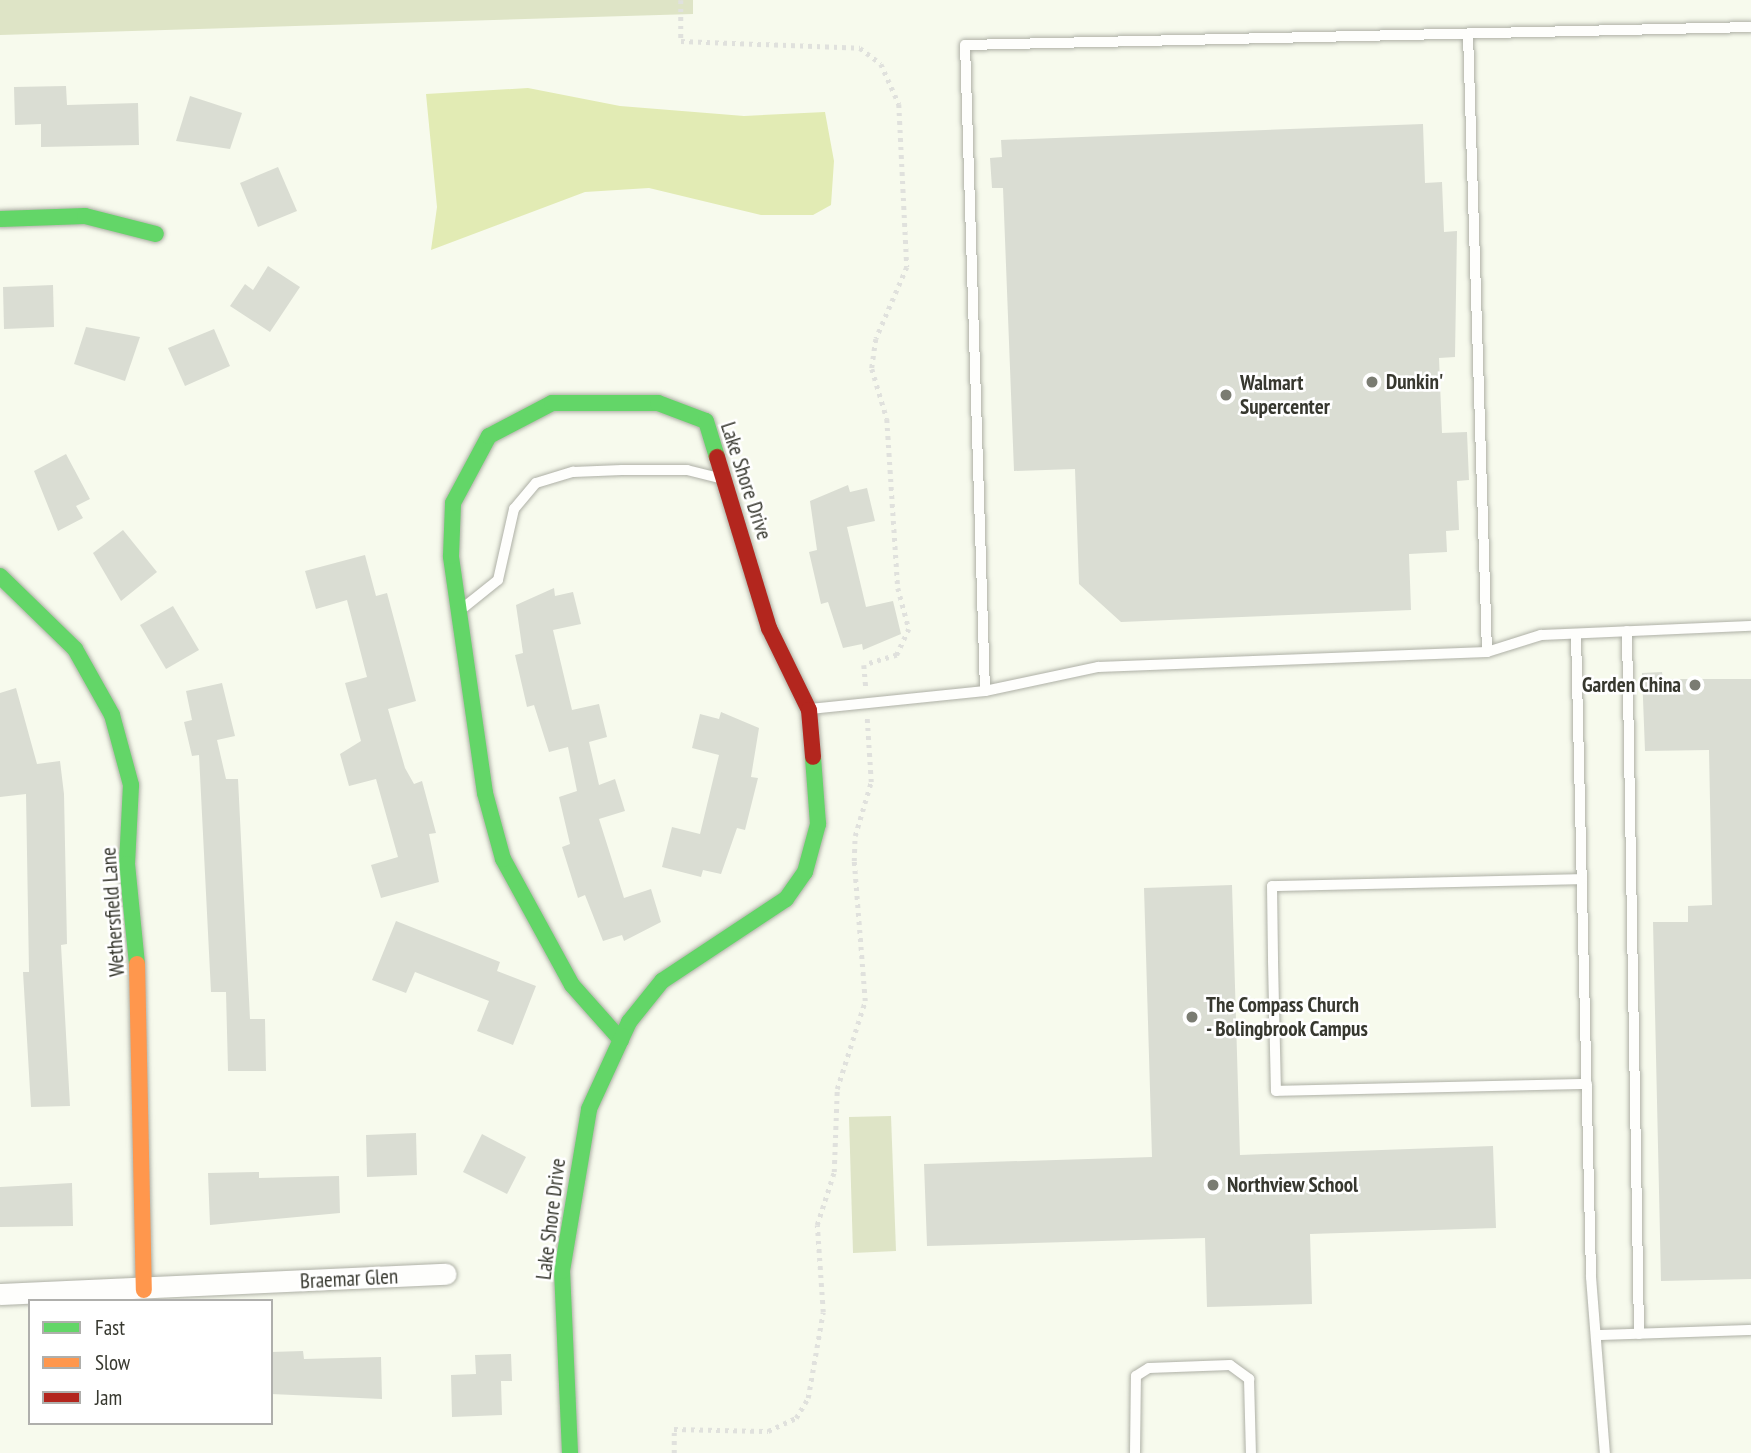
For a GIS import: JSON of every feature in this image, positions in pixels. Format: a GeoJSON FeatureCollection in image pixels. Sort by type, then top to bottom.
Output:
{"type":"FeatureCollection","features":[{"type":"Feature","properties":{"kind":"street"},"geometry":{"type":"LineString","coordinates":[[0,219],[85,216],[156,234]]}},
{"type":"Feature","properties":{"kind":"street","name":"Lake Shore Drive"},"geometry":{"type":"LineString","coordinates":[[570,1453],[562,1271],[589,1109],[621,1040],[662,981],[761,919],[796,888],[818,824],[809,710],[769,628],[728,481],[706,421],[658,404],[552,404],[489,436],[453,503],[458,613],[485,793],[503,859],[572,985],[621,1040]]}},
{"type":"Feature","properties":{"kind":"street","name":"Wethersfield Lane"},"geometry":{"type":"LineString","coordinates":[[0,576],[75,649],[112,715],[131,785],[127,864],[141,1001],[144,1290]]}},
{"type":"Feature","properties":{"kind":"street","name":"Braemar Glen"},"geometry":{"type":"LineString","coordinates":[[0,1294],[144,1290],[446,1274]]}},
{"type":"Feature","properties":{"kind":"lane"},"geometry":{"type":"LineString","coordinates":[[985,691],[965,46],[1751,27]]}},
{"type":"Feature","properties":{"kind":"lane"},"geometry":{"type":"LineString","coordinates":[[1468,34],[1487,652]]}},
{"type":"Feature","properties":{"kind":"lane"},"geometry":{"type":"LineString","coordinates":[[458,613],[498,580],[514,509],[536,484],[573,472],[622,470],[687,470],[728,481]]}},
{"type":"Feature","properties":{"kind":"lane"},"geometry":{"type":"LineString","coordinates":[[809,710],[985,691],[1098,667],[1487,652],[1541,635],[1751,626]]}},
{"type":"Feature","properties":{"kind":"lane"},"geometry":{"type":"LineString","coordinates":[[1627,631],[1639,1334]]}},
{"type":"Feature","properties":{"kind":"lane"},"geometry":{"type":"LineString","coordinates":[[1576,634],[1587,1084],[1605,1453]]}},
{"type":"Feature","properties":{"kind":"lane"},"geometry":{"type":"LineString","coordinates":[[1582,879],[1272,886],[1276,1091],[1587,1084]]}},
{"type":"Feature","properties":{"kind":"lane"},"geometry":{"type":"LineString","coordinates":[[1598,1335],[1751,1330]]}},
{"type":"Feature","properties":{"kind":"lane"},"geometry":{"type":"LineString","coordinates":[[1135,1453],[1136,1376],[1149,1368],[1230,1365],[1249,1379],[1251,1453]]}},
{"type":"Feature","properties":{"kind":"shaded area"},"geometry":{"type":"Polygon","coordinates":[[[0,0],[693,0],[693,14],[0,35],[0,0]]]}},
{"type":"Feature","properties":{"kind":"shaded area"},"geometry":{"type":"Polygon","coordinates":[[[528,88],[620,106],[744,116],[825,112],[834,161],[831,205],[813,215],[761,215],[649,188],[585,192],[431,250],[437,207],[426,94],[528,88]]]}},
{"type":"Feature","properties":{"kind":"shaded area"},"geometry":{"type":"Polygon","coordinates":[[[891,1116],[896,1251],[853,1253],[849,1117],[891,1116]]]}},
{"type":"Feature","properties":{"kind":"building"},"geometry":{"type":"Polygon","coordinates":[[[66,86],[67,105],[138,103],[139,145],[41,147],[41,124],[15,125],[14,87],[66,86]]]}},
{"type":"Feature","properties":{"kind":"building"},"geometry":{"type":"Polygon","coordinates":[[[190,96],[242,113],[230,149],[176,141],[190,96]]]}},
{"type":"Feature","properties":{"kind":"building","name":"Walmart Supercenter"},"geometry":{"type":"Polygon","coordinates":[[[1423,124],[1425,183],[1442,182],[1444,232],[1457,231],[1455,357],[1439,358],[1442,433],[1467,432],[1469,480],[1457,481],[1459,530],[1446,531],[1447,552],[1409,554],[1411,610],[1121,622],[1079,584],[1075,469],[1014,471],[1003,188],[992,188],[990,158],[1002,157],[1001,140],[1423,124]]]}},
{"type":"Feature","properties":{"kind":"building"},"geometry":{"type":"Polygon","coordinates":[[[278,167],[297,211],[258,227],[240,183],[278,167]]]}},
{"type":"Feature","properties":{"kind":"building"},"geometry":{"type":"Polygon","coordinates":[[[268,266],[300,287],[270,332],[230,306],[245,284],[253,290],[268,266]]]}},
{"type":"Feature","properties":{"kind":"building"},"geometry":{"type":"Polygon","coordinates":[[[53,285],[54,327],[4,329],[3,287],[53,285]]]}},
{"type":"Feature","properties":{"kind":"building"},"geometry":{"type":"Polygon","coordinates":[[[86,327],[140,337],[125,381],[74,364],[86,327]]]}},
{"type":"Feature","properties":{"kind":"building"},"geometry":{"type":"Polygon","coordinates":[[[214,329],[230,366],[185,386],[168,348],[214,329]]]}},
{"type":"Feature","properties":{"kind":"building"},"geometry":{"type":"Polygon","coordinates":[[[66,454],[90,499],[76,506],[83,518],[58,531],[34,471],[66,454]]]}},
{"type":"Feature","properties":{"kind":"building"},"geometry":{"type":"Polygon","coordinates":[[[848,485],[850,492],[867,488],[875,521],[847,527],[866,607],[893,601],[901,634],[863,650],[862,644],[843,648],[828,602],[821,604],[809,552],[817,550],[810,501],[848,485]]]}},
{"type":"Feature","properties":{"kind":"building"},"geometry":{"type":"Polygon","coordinates":[[[123,530],[157,572],[121,601],[93,553],[123,530]]]}},
{"type":"Feature","properties":{"kind":"building"},"geometry":{"type":"Polygon","coordinates":[[[365,555],[376,596],[387,593],[416,701],[388,709],[405,768],[414,784],[422,781],[436,833],[429,834],[439,882],[381,898],[371,865],[398,857],[376,779],[349,786],[340,754],[361,741],[345,683],[367,677],[347,600],[316,609],[305,571],[365,555]]]}},
{"type":"Feature","properties":{"kind":"building"},"geometry":{"type":"Polygon","coordinates":[[[554,588],[555,596],[573,592],[581,624],[553,630],[572,710],[599,704],[607,737],[589,742],[599,785],[615,779],[625,811],[599,819],[624,898],[651,889],[661,922],[624,941],[622,935],[603,941],[585,895],[578,898],[562,847],[570,844],[559,797],[577,791],[568,747],[549,752],[534,705],[527,707],[515,655],[523,653],[516,605],[554,588]]]}},
{"type":"Feature","properties":{"kind":"building"},"geometry":{"type":"Polygon","coordinates":[[[173,606],[199,650],[166,669],[140,625],[173,606]]]}},
{"type":"Feature","properties":{"kind":"building"},"geometry":{"type":"Polygon","coordinates":[[[1662,672],[1663,679],[1751,679],[1751,1279],[1661,1281],[1653,922],[1688,922],[1688,906],[1712,905],[1709,750],[1645,751],[1642,673],[1662,672]]]}},
{"type":"Feature","properties":{"kind":"building"},"geometry":{"type":"Polygon","coordinates":[[[222,683],[235,736],[217,740],[226,779],[238,779],[250,1019],[265,1019],[266,1071],[228,1071],[226,992],[211,992],[199,755],[192,756],[184,722],[192,720],[186,691],[222,683]]]}},
{"type":"Feature","properties":{"kind":"building"},"geometry":{"type":"Polygon","coordinates":[[[16,688],[37,764],[60,761],[64,794],[67,944],[61,945],[70,1106],[31,1107],[23,972],[29,972],[26,794],[0,797],[0,693],[16,688]]]}},
{"type":"Feature","properties":{"kind":"building"},"geometry":{"type":"Polygon","coordinates":[[[721,712],[759,728],[751,777],[758,778],[745,830],[737,828],[721,874],[703,870],[701,877],[662,867],[672,827],[700,834],[719,755],[692,748],[700,714],[719,719],[721,712]]]}},
{"type":"Feature","properties":{"kind":"building","name":"The Compass Church - Bolingbrook Campus"},"geometry":{"type":"Polygon","coordinates":[[[1232,885],[1240,1155],[1493,1146],[1496,1228],[1310,1234],[1312,1304],[1207,1307],[1205,1238],[927,1246],[924,1164],[1152,1157],[1144,888],[1232,885]]]}},
{"type":"Feature","properties":{"kind":"building"},"geometry":{"type":"Polygon","coordinates":[[[396,921],[500,962],[497,971],[536,986],[513,1045],[477,1031],[489,1001],[415,972],[406,993],[372,980],[396,921]]]}},
{"type":"Feature","properties":{"kind":"building"},"geometry":{"type":"Polygon","coordinates":[[[416,1133],[417,1175],[367,1177],[366,1135],[416,1133]]]}},
{"type":"Feature","properties":{"kind":"building"},"geometry":{"type":"Polygon","coordinates":[[[482,1134],[526,1157],[507,1194],[463,1172],[482,1134]]]}},
{"type":"Feature","properties":{"kind":"building"},"geometry":{"type":"Polygon","coordinates":[[[259,1172],[259,1178],[339,1176],[340,1213],[210,1225],[208,1173],[259,1172]]]}},
{"type":"Feature","properties":{"kind":"building"},"geometry":{"type":"Polygon","coordinates":[[[72,1183],[73,1226],[0,1227],[0,1187],[72,1183]]]}},
{"type":"Feature","properties":{"kind":"building"},"geometry":{"type":"Polygon","coordinates":[[[303,1351],[304,1359],[381,1357],[382,1399],[273,1394],[273,1352],[303,1351]]]}},
{"type":"Feature","properties":{"kind":"building"},"geometry":{"type":"Polygon","coordinates":[[[511,1354],[512,1381],[501,1381],[502,1415],[452,1417],[451,1375],[476,1374],[475,1355],[511,1354]]]}},
{"type":"Feature","properties":{"kind":"traffic: fast"},"geometry":{"type":"LineString","coordinates":[[0,219],[85,216],[156,234]]}},
{"type":"Feature","properties":{"kind":"traffic: fast"},"geometry":{"type":"LineString","coordinates":[[621,1040],[572,985],[503,859],[485,793],[451,556],[453,503],[489,436],[552,403],[658,403],[706,421],[717,457]]}},
{"type":"Feature","properties":{"kind":"traffic: fast"},"geometry":{"type":"LineString","coordinates":[[0,576],[75,649],[112,715],[131,785],[127,864],[137,964]]}},
{"type":"Feature","properties":{"kind":"traffic: fast"},"geometry":{"type":"LineString","coordinates":[[570,1453],[562,1271],[589,1109],[629,1022],[662,981],[786,899],[805,872],[818,824],[813,757]]}},
{"type":"Feature","properties":{"kind":"traffic: slow"},"geometry":{"type":"LineString","coordinates":[[137,964],[144,1290]]}},
{"type":"Feature","properties":{"kind":"traffic: jam"},"geometry":{"type":"LineString","coordinates":[[717,457],[769,628],[809,710],[813,757]]}},
{"type":"Feature","properties":{"kind":"place","name":"Dunkin'"},"geometry":{"type":"Point","coordinates":[1372,382]}},
{"type":"Feature","properties":{"kind":"place","name":"Walmart Supercenter"},"geometry":{"type":"Point","coordinates":[1226,395]}},
{"type":"Feature","properties":{"kind":"place","name":"Garden China"},"geometry":{"type":"Point","coordinates":[1695,685]}},
{"type":"Feature","properties":{"kind":"place","name":"The Compass Church - Bolingbrook Campus"},"geometry":{"type":"Point","coordinates":[1192,1017]}},
{"type":"Feature","properties":{"kind":"place","name":"Northview School"},"geometry":{"type":"Point","coordinates":[1213,1185]}}]}
